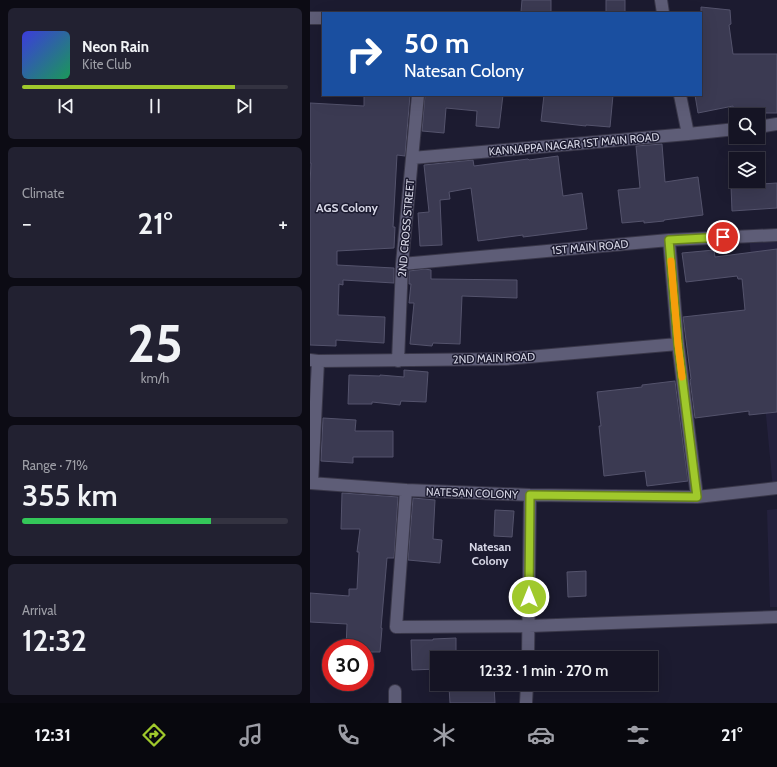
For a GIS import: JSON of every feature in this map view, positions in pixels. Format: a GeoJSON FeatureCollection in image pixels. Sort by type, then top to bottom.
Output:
{"type":"FeatureCollection","features":[{"type":"Feature","properties":{"kind":"street"},"geometry":{"type":"LineString","coordinates":[[661,0],[663,12]]}},
{"type":"Feature","properties":{"kind":"street"},"geometry":{"type":"LineString","coordinates":[[310,18],[322,18]]}},
{"type":"Feature","properties":{"kind":"street","name":"2ND CROSS STREET"},"geometry":{"type":"LineString","coordinates":[[398,361],[402,264],[418,96]]}},
{"type":"Feature","properties":{"kind":"street"},"geometry":{"type":"LineString","coordinates":[[680,96],[688,134]]}},
{"type":"Feature","properties":{"kind":"street"},"geometry":{"type":"LineString","coordinates":[[765,125],[777,124]]}},
{"type":"Feature","properties":{"kind":"street","name":"KANNAPPA NAGAR 1ST MAIN ROAD"},"geometry":{"type":"LineString","coordinates":[[412,158],[729,130]]}},
{"type":"Feature","properties":{"kind":"street","name":"1ST MAIN ROAD"},"geometry":{"type":"LineString","coordinates":[[402,264],[669,240],[777,235]]}},
{"type":"Feature","properties":{"kind":"street"},"geometry":{"type":"LineString","coordinates":[[669,240],[678,344],[697,497]]}},
{"type":"Feature","properties":{"kind":"street","name":"2ND MAIN ROAD"},"geometry":{"type":"LineString","coordinates":[[314,361],[506,359],[678,344]]}},
{"type":"Feature","properties":{"kind":"street"},"geometry":{"type":"LineString","coordinates":[[311,483],[314,361]]}},
{"type":"Feature","properties":{"kind":"street","name":"NATESAN COLONY"},"geometry":{"type":"LineString","coordinates":[[311,483],[406,490],[530,495],[697,497],[777,488]]}},
{"type":"Feature","properties":{"kind":"street"},"geometry":{"type":"LineString","coordinates":[[406,490],[396,627],[529,626],[777,617]]}},
{"type":"Feature","properties":{"kind":"street"},"geometry":{"type":"LineString","coordinates":[[528,651],[530,495]]}},
{"type":"Feature","properties":{"kind":"street"},"geometry":{"type":"LineString","coordinates":[[526,703],[527,691]]}},
{"type":"Feature","properties":{"kind":"shaded area"},"geometry":{"type":"Polygon","coordinates":[[[777,235],[777,488],[773,489],[749,236],[777,235]]]}},
{"type":"Feature","properties":{"kind":"shaded area"},"geometry":{"type":"Polygon","coordinates":[[[777,509],[777,607],[770,607],[767,510],[777,509]]]}},
{"type":"Feature","properties":{"kind":"building"},"geometry":{"type":"Polygon","coordinates":[[[522,0],[551,0],[551,12],[521,12],[522,0]]]}},
{"type":"Feature","properties":{"kind":"building"},"geometry":{"type":"Polygon","coordinates":[[[606,0],[625,0],[625,12],[606,12],[606,0]]]}},
{"type":"Feature","properties":{"kind":"building"},"geometry":{"type":"Polygon","coordinates":[[[701,7],[730,10],[731,24],[729,25],[733,54],[777,54],[777,113],[765,113],[765,108],[733,108],[733,106],[698,113],[695,96],[702,96],[701,7]]]}},
{"type":"Feature","properties":{"kind":"building"},"geometry":{"type":"Polygon","coordinates":[[[364,96],[410,96],[405,156],[397,155],[393,227],[395,227],[394,248],[337,251],[337,265],[394,268],[394,283],[343,280],[343,285],[339,284],[338,315],[385,317],[384,343],[336,340],[336,346],[310,345],[310,103],[364,106],[364,96]]]}},
{"type":"Feature","properties":{"kind":"building"},"geometry":{"type":"Polygon","coordinates":[[[425,96],[503,96],[499,128],[476,126],[477,111],[446,108],[444,133],[422,131],[425,96]]]}},
{"type":"Feature","properties":{"kind":"building"},"geometry":{"type":"Polygon","coordinates":[[[544,96],[613,96],[610,127],[541,121],[544,96]]]}},
{"type":"Feature","properties":{"kind":"building"},"geometry":{"type":"Polygon","coordinates":[[[662,144],[665,182],[698,177],[703,215],[644,223],[644,221],[622,223],[618,190],[640,188],[636,146],[662,144]]]}},
{"type":"Feature","properties":{"kind":"building"},"geometry":{"type":"Polygon","coordinates":[[[558,156],[563,196],[582,193],[587,229],[478,241],[471,188],[449,192],[450,199],[440,200],[442,245],[420,246],[418,213],[429,212],[424,165],[473,160],[474,166],[558,156]]]}},
{"type":"Feature","properties":{"kind":"building"},"geometry":{"type":"Polygon","coordinates":[[[777,183],[777,208],[732,211],[731,188],[765,188],[765,184],[777,183]]]}},
{"type":"Feature","properties":{"kind":"building"},"geometry":{"type":"Polygon","coordinates":[[[777,249],[777,412],[749,415],[749,411],[695,418],[683,317],[745,310],[742,279],[738,279],[737,276],[686,282],[682,253],[714,250],[715,257],[777,249]]]}},
{"type":"Feature","properties":{"kind":"building"},"geometry":{"type":"Polygon","coordinates":[[[425,269],[431,270],[431,279],[517,280],[517,298],[462,296],[460,344],[433,343],[432,346],[410,344],[414,303],[409,303],[411,284],[409,284],[409,271],[425,269]]]}},
{"type":"Feature","properties":{"kind":"building"},"geometry":{"type":"Polygon","coordinates":[[[404,370],[428,372],[426,402],[401,401],[400,405],[372,402],[372,404],[348,404],[349,375],[404,377],[404,370]]]}},
{"type":"Feature","properties":{"kind":"building"},"geometry":{"type":"Polygon","coordinates":[[[675,381],[688,481],[647,486],[645,471],[604,476],[597,392],[642,387],[642,385],[675,381]]]}},
{"type":"Feature","properties":{"kind":"building"},"geometry":{"type":"Polygon","coordinates":[[[323,418],[356,420],[355,431],[393,431],[393,457],[353,457],[353,463],[321,461],[323,418]]]}},
{"type":"Feature","properties":{"kind":"building"},"geometry":{"type":"Polygon","coordinates":[[[342,493],[398,497],[394,558],[387,558],[380,652],[374,652],[374,639],[346,639],[347,624],[310,622],[310,593],[349,596],[349,589],[357,589],[359,552],[357,552],[360,529],[341,529],[342,493]]]}},
{"type":"Feature","properties":{"kind":"building"},"geometry":{"type":"Polygon","coordinates":[[[413,498],[435,500],[433,539],[442,540],[440,563],[408,560],[413,498]]]}},
{"type":"Feature","properties":{"kind":"building"},"geometry":{"type":"Polygon","coordinates":[[[495,510],[514,511],[512,537],[494,536],[495,510]]]}},
{"type":"Feature","properties":{"kind":"building"},"geometry":{"type":"Polygon","coordinates":[[[586,571],[586,596],[568,597],[567,572],[586,571]]]}},
{"type":"Feature","properties":{"kind":"building"},"geometry":{"type":"Polygon","coordinates":[[[456,638],[456,651],[430,651],[430,669],[412,670],[411,640],[456,638]]]}},
{"type":"Feature","properties":{"kind":"building"},"geometry":{"type":"Polygon","coordinates":[[[449,691],[494,691],[495,703],[450,703],[449,691]]]}},
{"type":"Feature","properties":{"kind":"slow traffic"},"geometry":{"type":"LineString","coordinates":[[671,261],[682,377]]}},
{"type":"Feature","properties":{"kind":"district","name":"AGS Colony"},"geometry":{"type":"Point","coordinates":[347,208]}},
{"type":"Feature","properties":{"kind":"district","name":"Natesan Colony"},"geometry":{"type":"Point","coordinates":[490,554]}},
{"type":"Feature","properties":{"kind":"route"},"geometry":{"type":"LineString","coordinates":[[529,597],[530,495],[697,497],[678,344],[669,240],[723,237]]}}]}
